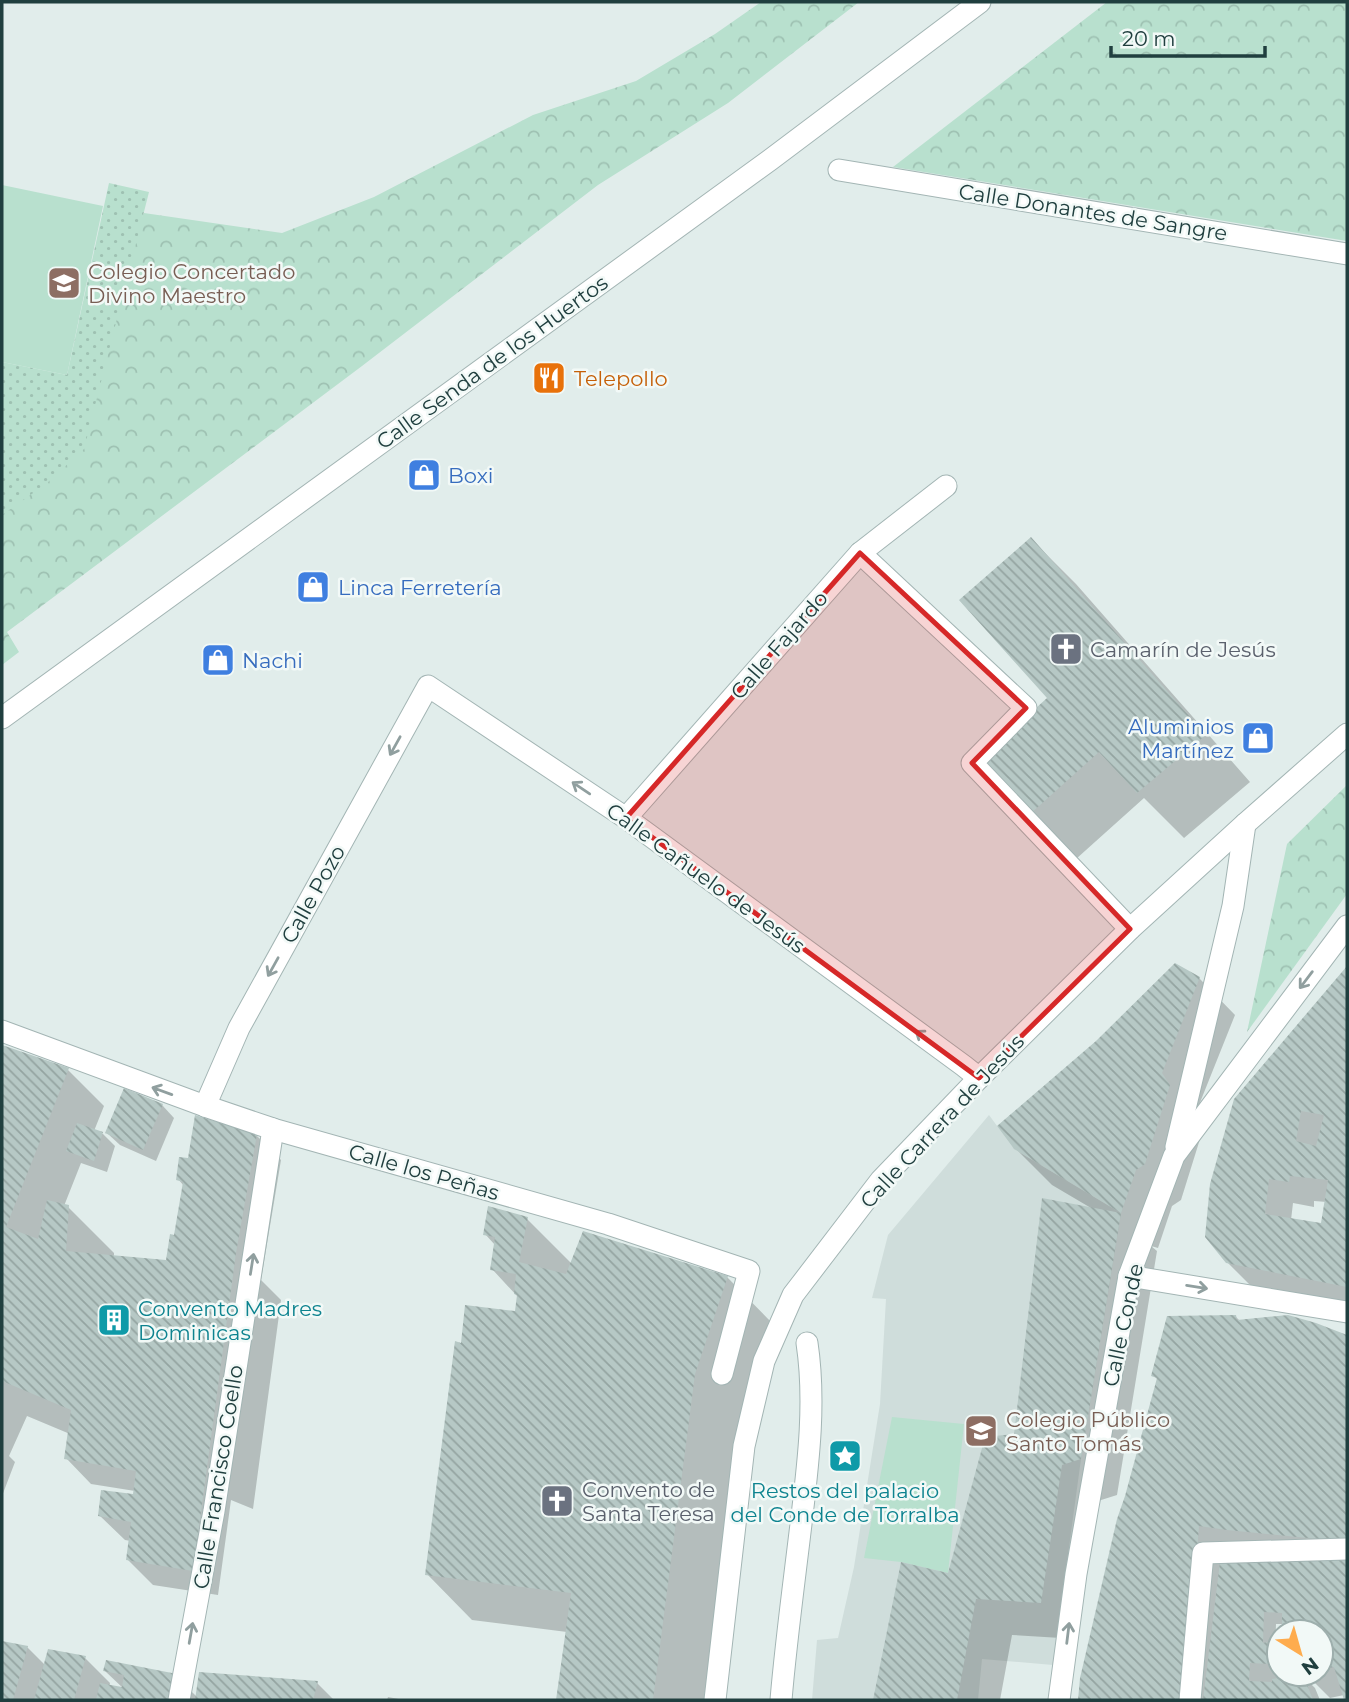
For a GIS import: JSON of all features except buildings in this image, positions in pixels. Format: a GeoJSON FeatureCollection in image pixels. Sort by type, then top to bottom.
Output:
{"type":"FeatureCollection","features":[{"type":"Feature","properties":{"kind":"street","name":"Calle Senda de los Huertos"},"geometry":{"type":"LineString","coordinates":[[2,718],[759,168],[980,2]]}},
{"type":"Feature","properties":{"kind":"street","name":"Calle Donantes de Sangre"},"geometry":{"type":"LineString","coordinates":[[839,170],[1347,254]]}},
{"type":"Feature","properties":{"kind":"street","name":"Calle Fajardo"},"geometry":{"type":"LineString","coordinates":[[626,818],[860,553],[946,486]]}},
{"type":"Feature","properties":{"kind":"street"},"geometry":{"type":"LineString","coordinates":[[860,553],[1026,708],[972,763],[1130,929]]}},
{"type":"Feature","properties":{"kind":"street","name":"Calle Cañuelo de Jesús"},"geometry":{"type":"LineString","coordinates":[[428,686],[626,818],[979,1078]]}},
{"type":"Feature","properties":{"kind":"street","name":"Calle Pozo"},"geometry":{"type":"LineString","coordinates":[[205,1106],[239,1028],[428,686]]}},
{"type":"Feature","properties":{"kind":"street","name":"Calle Carrera de Jesús"},"geometry":{"type":"LineString","coordinates":[[715,1700],[744,1446],[764,1361],[793,1295],[881,1180],[979,1078],[1130,929],[1347,734]]}},
{"type":"Feature","properties":{"kind":"street"},"geometry":{"type":"LineString","coordinates":[[1174,1156],[1233,906],[1245,824]]}},
{"type":"Feature","properties":{"kind":"street","name":"Calle Conde"},"geometry":{"type":"LineString","coordinates":[[1059,1700],[1076,1574],[1129,1276],[1174,1156],[1347,926]]}},
{"type":"Feature","properties":{"kind":"street","name":"Calle los Peñas"},"geometry":{"type":"LineString","coordinates":[[2,1031],[273,1129],[608,1224],[749,1271],[722,1374]]}},
{"type":"Feature","properties":{"kind":"street","name":"Calle Francisco Coello"},"geometry":{"type":"LineString","coordinates":[[179,1700],[214,1511],[273,1129]]}},
{"type":"Feature","properties":{"kind":"street"},"geometry":{"type":"LineString","coordinates":[[1129,1276],[1347,1312]]}},
{"type":"Feature","properties":{"kind":"street"},"geometry":{"type":"LineString","coordinates":[[781,1700],[810,1453],[810,1366],[807,1343]]}},
{"type":"Feature","properties":{"kind":"street"},"geometry":{"type":"LineString","coordinates":[[1190,1700],[1203,1553],[1347,1549]]}},
{"type":"Feature","properties":{"kind":"highlighted area"},"geometry":{"type":"Polygon","coordinates":[[[860,553],[1026,708],[972,763],[1130,929],[979,1078],[626,818],[860,553]]]}},
{"type":"Feature","properties":{"kind":"shaded area","name":"Colegio Público Santo Tomás"},"geometry":{"type":"Polygon","coordinates":[[[989,1115],[1014,1149],[1121,1213],[1081,1459],[1053,1665],[982,1659],[978,1700],[812,1700],[817,1640],[838,1638],[854,1567],[880,1404],[886,1299],[872,1298],[888,1235],[989,1115]]]}},
{"type":"Feature","properties":{"kind":"green space"},"geometry":{"type":"Polygon","coordinates":[[[761,2],[859,2],[728,103],[598,185],[7,632],[19,652],[2,665],[2,515],[144,213],[282,233],[374,197],[533,115],[636,81],[715,34],[761,2]]]}},
{"type":"Feature","properties":{"kind":"green space"},"geometry":{"type":"Polygon","coordinates":[[[1107,2],[1347,2],[1347,241],[893,167],[1107,2]]]}},
{"type":"Feature","properties":{"kind":"green space"},"geometry":{"type":"Polygon","coordinates":[[[109,183],[149,192],[84,449],[46,484],[2,515],[2,362],[67,375],[109,183]]]}},
{"type":"Feature","properties":{"kind":"green space"},"geometry":{"type":"Polygon","coordinates":[[[2,185],[103,206],[67,375],[2,362],[2,185]]]}},
{"type":"Feature","properties":{"kind":"green space"},"geometry":{"type":"Polygon","coordinates":[[[1347,785],[1347,894],[1247,1032],[1287,844],[1347,785]]]}},
{"type":"Feature","properties":{"kind":"green space"},"geometry":{"type":"Polygon","coordinates":[[[892,1417],[964,1424],[948,1573],[901,1562],[864,1558],[892,1417]]]}},
{"type":"Feature","properties":{"kind":"place","name":"Colegio Concertado Divino Maestro"},"geometry":{"type":"Point","coordinates":[64,283]}},
{"type":"Feature","properties":{"kind":"place","name":"Telepollo"},"geometry":{"type":"Point","coordinates":[549,378]}},
{"type":"Feature","properties":{"kind":"place","name":"Boxi"},"geometry":{"type":"Point","coordinates":[424,475]}},
{"type":"Feature","properties":{"kind":"place","name":"Linca Ferretería"},"geometry":{"type":"Point","coordinates":[313,587]}},
{"type":"Feature","properties":{"kind":"place","name":"Camarín de Jesús"},"geometry":{"type":"Point","coordinates":[1066,649]}},
{"type":"Feature","properties":{"kind":"place","name":"Nachi"},"geometry":{"type":"Point","coordinates":[218,660]}},
{"type":"Feature","properties":{"kind":"place","name":"Aluminios Martínez"},"geometry":{"type":"Point","coordinates":[1258,738]}},
{"type":"Feature","properties":{"kind":"place","name":"Convento Madres Dominicas"},"geometry":{"type":"Point","coordinates":[114,1320]}},
{"type":"Feature","properties":{"kind":"place","name":"Colegio Público Santo Tomás"},"geometry":{"type":"Point","coordinates":[981,1431]}},
{"type":"Feature","properties":{"kind":"place","name":"Restos del palacio del Conde de Torralba"},"geometry":{"type":"Point","coordinates":[845,1456]}},
{"type":"Feature","properties":{"kind":"place","name":"Convento de Santa Teresa"},"geometry":{"type":"Point","coordinates":[557,1501]}}]}
